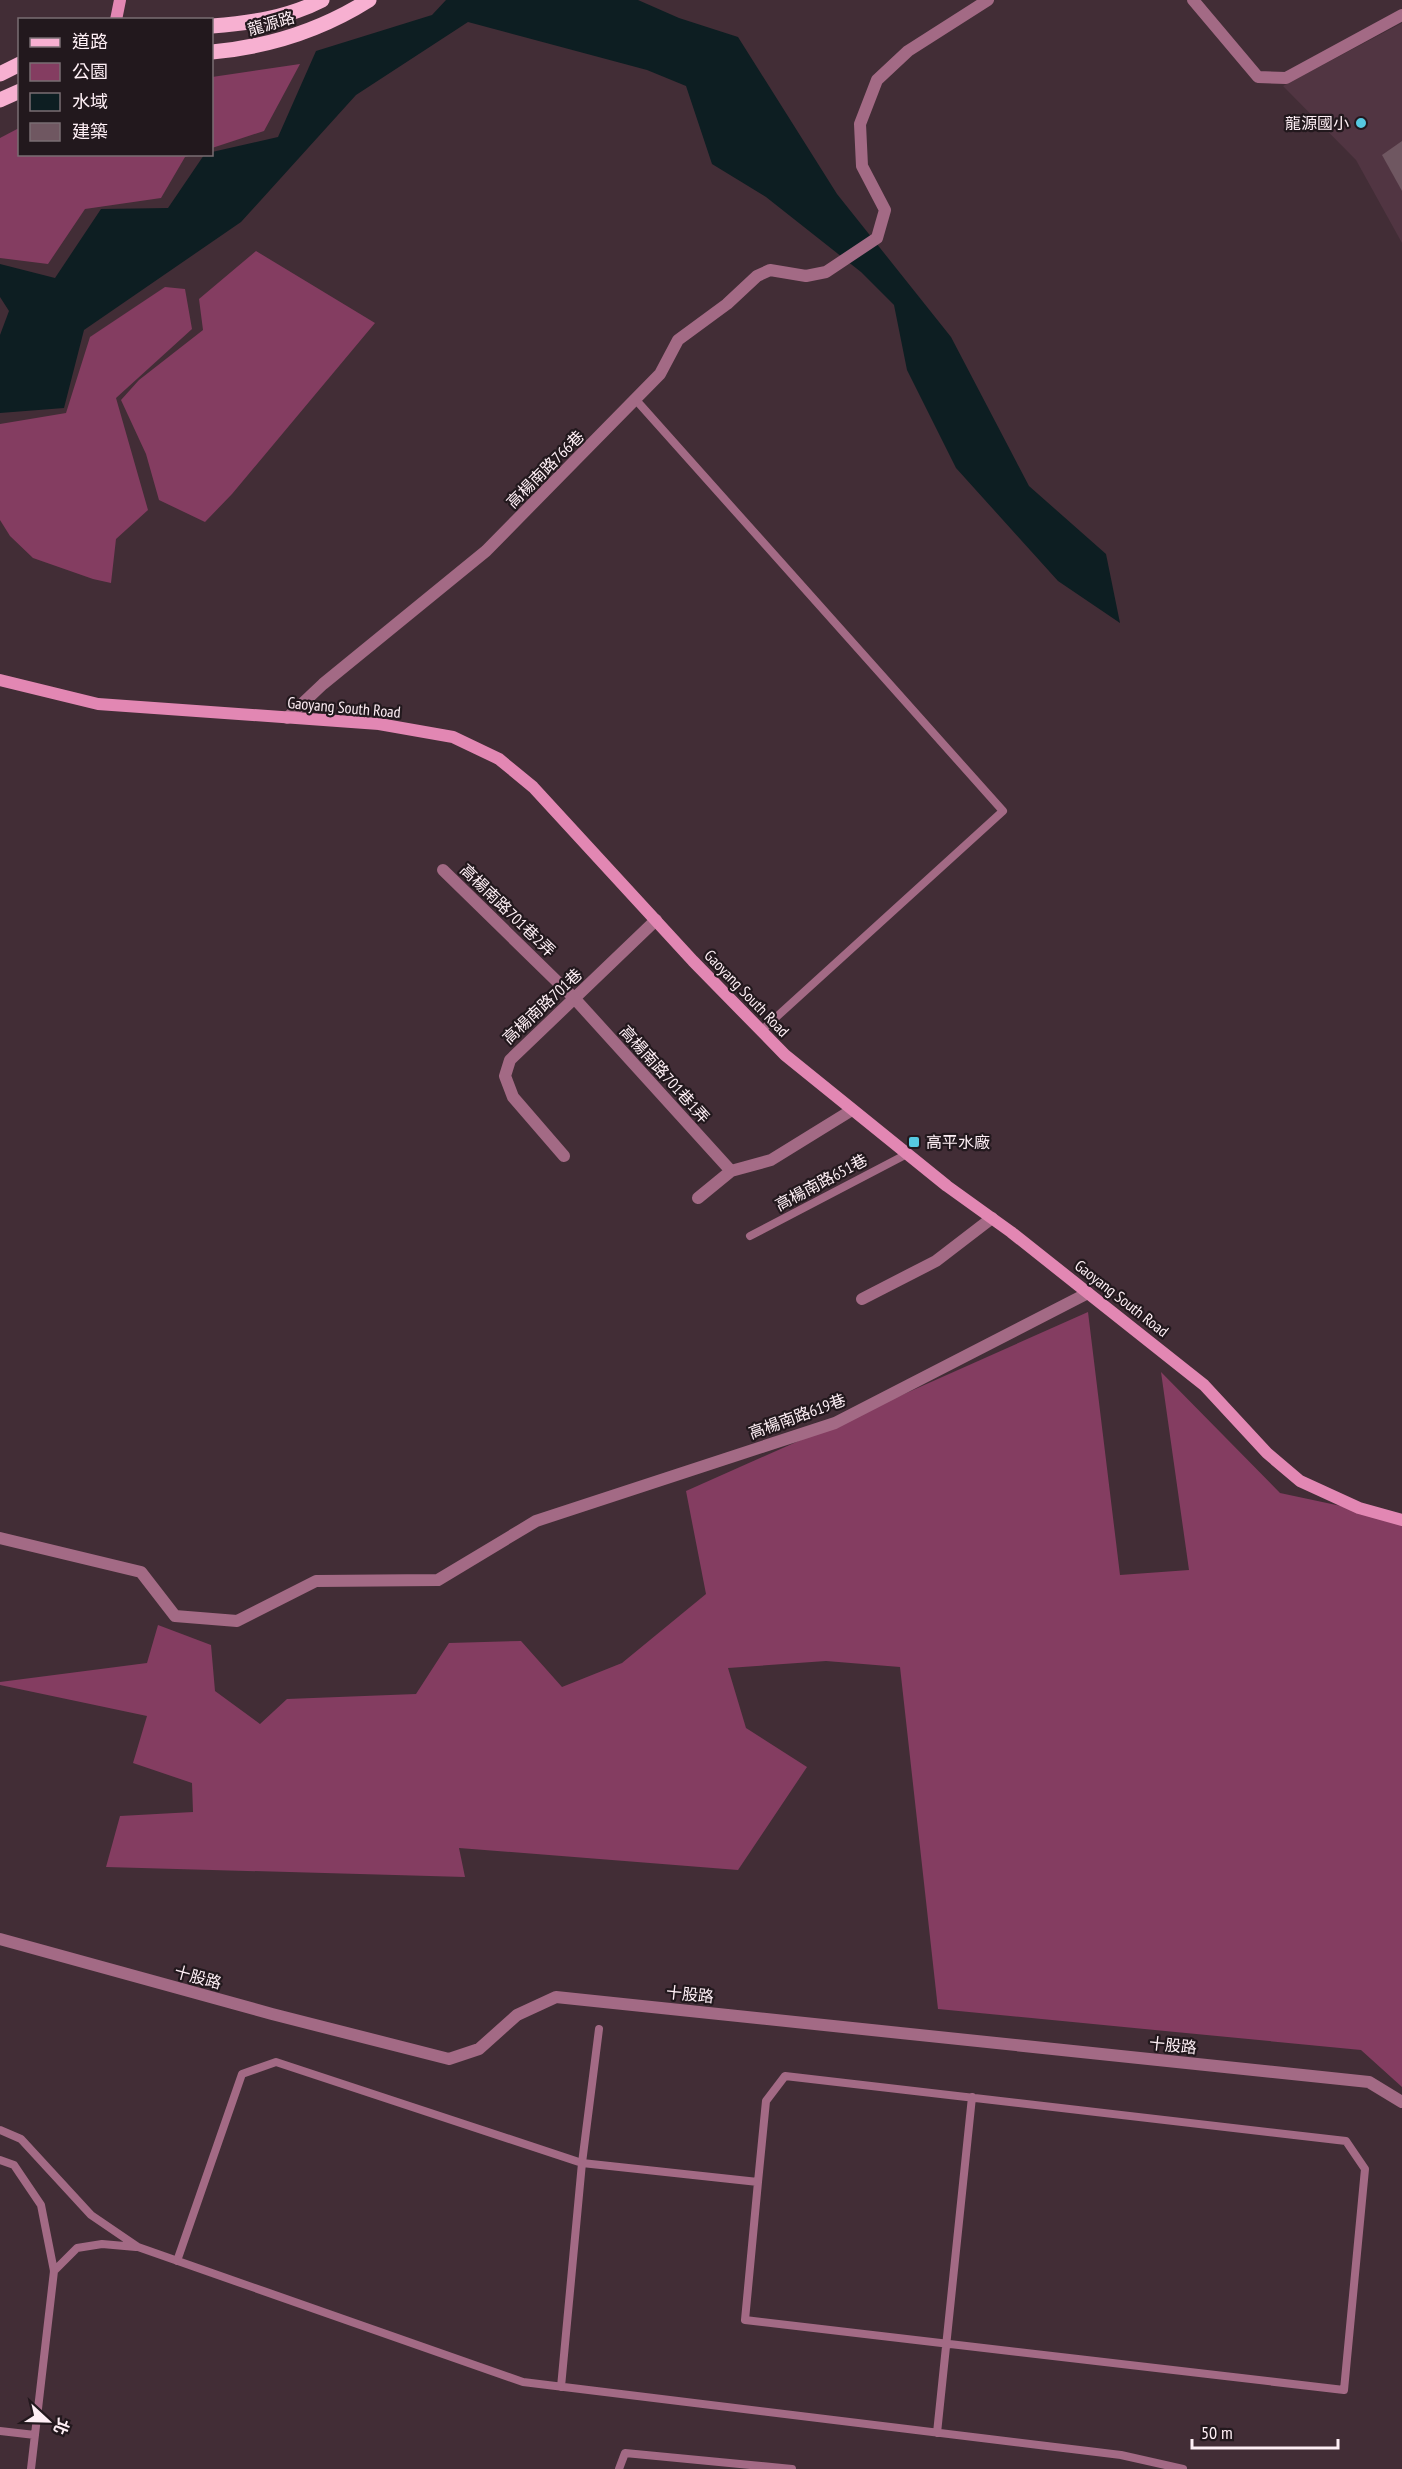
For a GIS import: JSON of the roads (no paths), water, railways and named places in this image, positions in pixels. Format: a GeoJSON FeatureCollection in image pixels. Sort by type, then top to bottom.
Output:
{"type":"FeatureCollection","features":[{"type":"Feature","properties":{"kind":"main road"},"geometry":{"type":"LineString","coordinates":[[213,26],[276,18],[322,0]]}},
{"type":"Feature","properties":{"kind":"main road","name":"龍源路"},"geometry":{"type":"LineString","coordinates":[[213,52],[283,41],[317,27],[369,0]]}},
{"type":"Feature","properties":{"kind":"main road"},"geometry":{"type":"LineString","coordinates":[[0,74],[18,65]]}},
{"type":"Feature","properties":{"kind":"main road"},"geometry":{"type":"LineString","coordinates":[[0,100],[18,91]]}},
{"type":"Feature","properties":{"kind":"street"},"geometry":{"type":"LineString","coordinates":[[116,18],[120,0]]}},
{"type":"Feature","properties":{"kind":"street","name":"高楊南路766巷"},"geometry":{"type":"LineString","coordinates":[[287,718],[322,684],[486,551],[660,374],[678,340],[727,304],[757,276],[770,270],[806,276],[825,272],[877,238],[885,210],[862,166],[860,124],[877,80],[908,51],[988,0]]}},
{"type":"Feature","properties":{"kind":"street"},"geometry":{"type":"LineString","coordinates":[[1193,0],[1258,77],[1286,78],[1402,15]]}},
{"type":"Feature","properties":{"kind":"street","name":"Gaoyang South Road"},"geometry":{"type":"LineString","coordinates":[[0,680],[98,704],[379,724],[453,737],[500,759],[533,787],[784,1055],[907,1154],[1204,1385],[1267,1453],[1299,1481],[1359,1508],[1402,1520]]}},
{"type":"Feature","properties":{"kind":"street","name":"高楊南路701巷2弄"},"geometry":{"type":"LineString","coordinates":[[443,870],[575,999]]}},
{"type":"Feature","properties":{"kind":"street","name":"高楊南路701巷"},"geometry":{"type":"LineString","coordinates":[[564,1156],[513,1097],[505,1076],[510,1060],[656,920]]}},
{"type":"Feature","properties":{"kind":"street","name":"高楊南路701巷1弄"},"geometry":{"type":"LineString","coordinates":[[575,999],[731,1171]]}},
{"type":"Feature","properties":{"kind":"street"},"geometry":{"type":"LineString","coordinates":[[698,1198],[731,1171],[771,1160],[852,1110]]}},
{"type":"Feature","properties":{"kind":"street"},"geometry":{"type":"LineString","coordinates":[[862,1299],[936,1261],[992,1218]]}},
{"type":"Feature","properties":{"kind":"street","name":"高楊南路619巷"},"geometry":{"type":"LineString","coordinates":[[0,1538],[141,1572],[175,1616],[237,1621],[316,1581],[438,1580],[536,1521],[835,1423],[1088,1293]]}},
{"type":"Feature","properties":{"kind":"street","name":"十股路"},"geometry":{"type":"LineString","coordinates":[[0,1939],[449,2059],[479,2049],[517,2015],[556,1997],[1369,2082],[1402,2102]]}},
{"type":"Feature","properties":{"kind":"lane"},"geometry":{"type":"LineString","coordinates":[[636,399],[1003,811],[761,1031]]}},
{"type":"Feature","properties":{"kind":"lane","name":"高楊南路651巷"},"geometry":{"type":"LineString","coordinates":[[750,1236],[907,1154]]}},
{"type":"Feature","properties":{"kind":"lane"},"geometry":{"type":"LineString","coordinates":[[561,2387],[582,2163],[599,2029]]}},
{"type":"Feature","properties":{"kind":"lane"},"geometry":{"type":"LineString","coordinates":[[177,2260],[242,2074],[276,2062],[582,2163],[758,2182]]}},
{"type":"Feature","properties":{"kind":"lane"},"geometry":{"type":"LineString","coordinates":[[785,2076],[972,2097],[1346,2141],[1365,2169],[1344,2390],[745,2320],[766,2101],[785,2076]]}},
{"type":"Feature","properties":{"kind":"lane"},"geometry":{"type":"LineString","coordinates":[[937,2433],[972,2097]]}},
{"type":"Feature","properties":{"kind":"lane"},"geometry":{"type":"LineString","coordinates":[[0,2130],[21,2139],[91,2215],[138,2247]]}},
{"type":"Feature","properties":{"kind":"lane"},"geometry":{"type":"LineString","coordinates":[[0,2160],[14,2165],[42,2205],[54,2271],[31,2469]]}},
{"type":"Feature","properties":{"kind":"lane"},"geometry":{"type":"LineString","coordinates":[[54,2271],[77,2248],[102,2244],[138,2247],[524,2382],[1121,2455],[1183,2469]]}},
{"type":"Feature","properties":{"kind":"lane"},"geometry":{"type":"LineString","coordinates":[[0,2431],[35,2435]]}},
{"type":"Feature","properties":{"kind":"lane"},"geometry":{"type":"LineString","coordinates":[[619,2469],[625,2453],[792,2469]]}},
{"type":"Feature","properties":{"kind":"water"},"geometry":{"type":"Polygon","coordinates":[[[446,0],[638,0],[679,18],[738,37],[837,194],[951,337],[1029,486],[1106,554],[1120,623],[1058,581],[956,468],[907,370],[894,305],[861,272],[766,197],[712,164],[686,86],[647,70],[468,22],[356,95],[241,222],[84,330],[64,408],[0,413],[0,335],[9,311],[0,297],[0,264],[55,278],[101,209],[168,208],[203,156],[213,156],[213,152],[278,137],[316,51],[432,15],[446,0]]]}},
{"type":"Feature","properties":{"kind":"place","name":"龍源國小"},"geometry":{"type":"Point","coordinates":[1361,123]}},
{"type":"Feature","properties":{"kind":"place","name":"高平水廠"},"geometry":{"type":"Point","coordinates":[914,1142]}}]}
